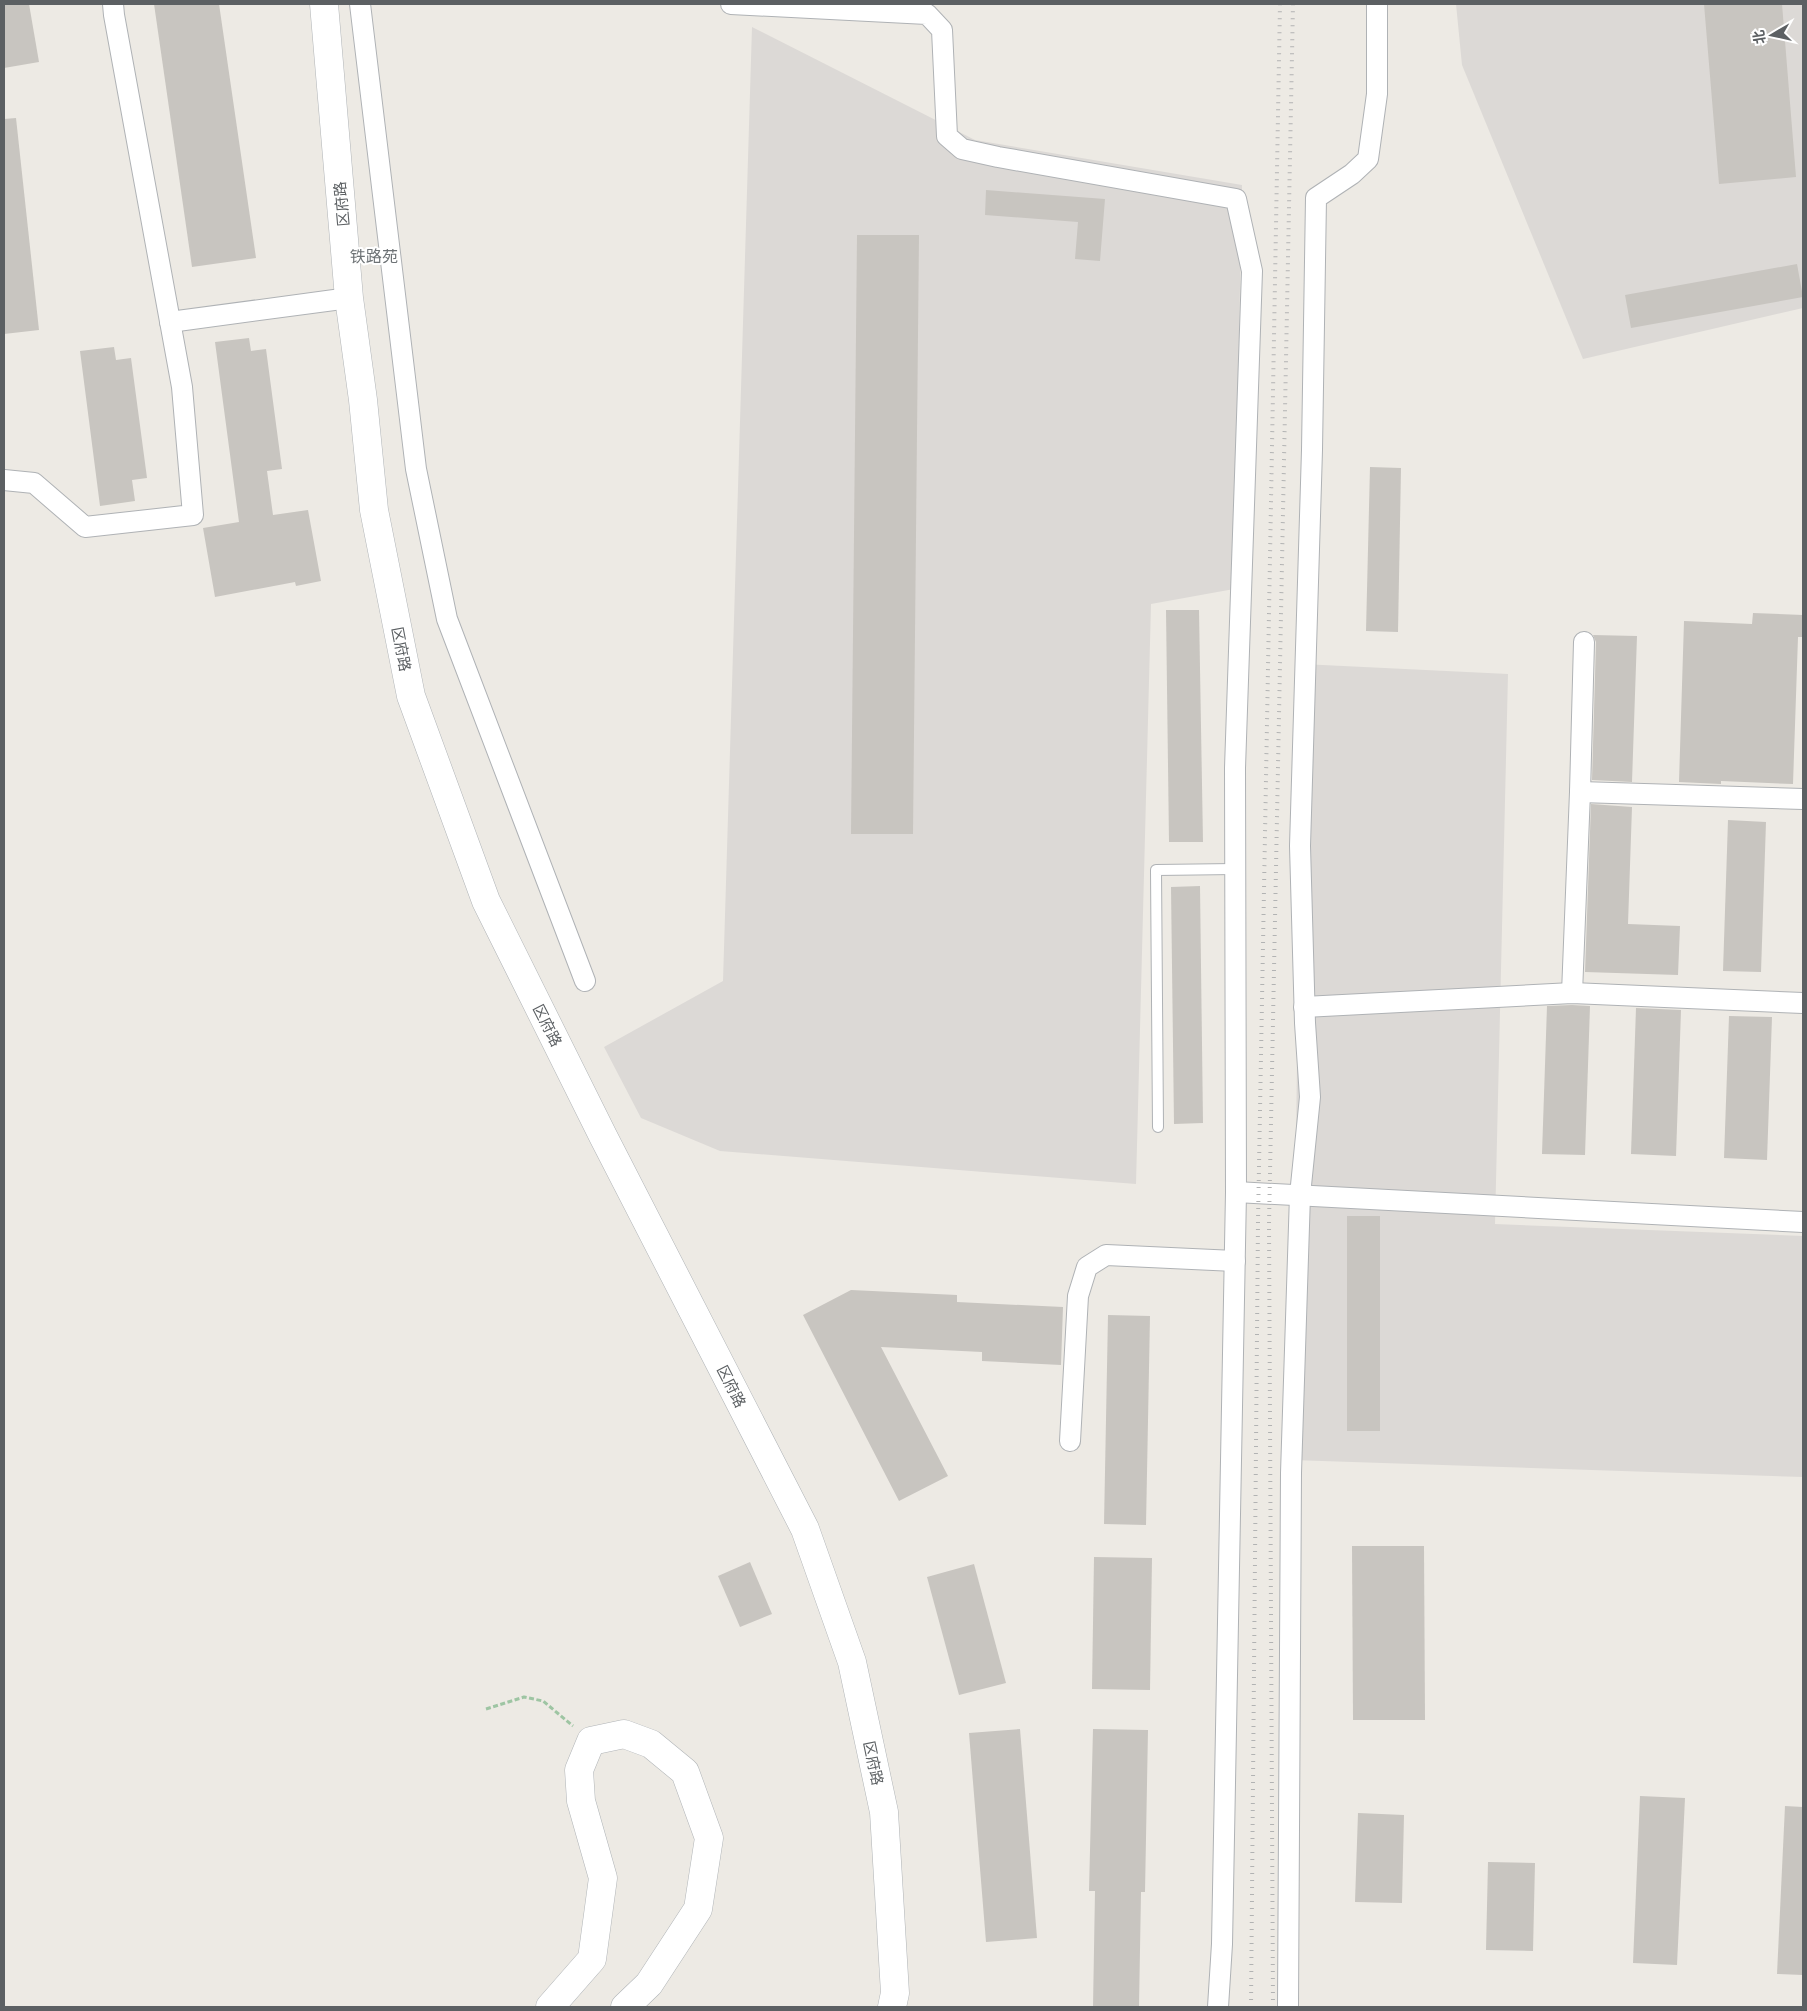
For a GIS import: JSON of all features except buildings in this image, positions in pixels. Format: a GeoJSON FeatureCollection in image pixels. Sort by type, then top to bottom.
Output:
{"type":"FeatureCollection","features":[{"type":"Feature","properties":{"kind":"main road","name":"区府路"},"geometry":{"type":"LineString","coordinates":[[324,4],[349,298],[363,400],[374,510],[411,696],[486,901],[603,1136],[805,1529],[852,1662],[884,1812],[895,1993],[892,2007]]}},
{"type":"Feature","properties":{"kind":"main road"},"geometry":{"type":"LineString","coordinates":[[550,2007],[592,1959],[603,1878],[581,1801],[579,1770],[591,1741],[624,1734],[651,1744],[685,1772],[709,1838],[698,1909],[649,1984],[626,2007]]}},
{"type":"Feature","properties":{"kind":"street"},"geometry":{"type":"LineString","coordinates":[[4,480],[34,483],[85,526],[193,514],[182,387],[113,4]]}},
{"type":"Feature","properties":{"kind":"street"},"geometry":{"type":"LineString","coordinates":[[360,4],[416,469],[447,618],[585,981]]}},
{"type":"Feature","properties":{"kind":"street"},"geometry":{"type":"LineString","coordinates":[[731,4],[912,9],[926,14],[942,30],[947,136],[962,149],[1236,199],[1252,271],[1235,768],[1236,1192],[1222,1944],[1218,2007]]}},
{"type":"Feature","properties":{"kind":"street"},"geometry":{"type":"LineString","coordinates":[[1288,2007],[1291,1473],[1300,1194],[1310,1097],[1304,1007],[1300,846],[1312,440],[1316,198],[1352,174],[1368,159],[1377,94],[1377,4]]}},
{"type":"Feature","properties":{"kind":"street"},"geometry":{"type":"LineString","coordinates":[[170,322],[349,298]]}},
{"type":"Feature","properties":{"kind":"street"},"geometry":{"type":"LineString","coordinates":[[1572,993],[1584,642]]}},
{"type":"Feature","properties":{"kind":"street"},"geometry":{"type":"LineString","coordinates":[[1580,792],[1803,799]]}},
{"type":"Feature","properties":{"kind":"street"},"geometry":{"type":"LineString","coordinates":[[1304,1007],[1572,993],[1803,1003]]}},
{"type":"Feature","properties":{"kind":"street"},"geometry":{"type":"LineString","coordinates":[[1236,1192],[1803,1222]]}},
{"type":"Feature","properties":{"kind":"street"},"geometry":{"type":"LineString","coordinates":[[1070,1441],[1078,1296],[1087,1267],[1106,1255],[1235,1261]]}},
{"type":"Feature","properties":{"kind":"lane"},"geometry":{"type":"LineString","coordinates":[[1158,1127],[1156,870],[1235,869]]}},
{"type":"Feature","properties":{"kind":"path"},"geometry":{"type":"LineString","coordinates":[[486,1709],[524,1697],[543,1701],[591,1741]]}},
{"type":"Feature","properties":{"kind":"shaded area"},"geometry":{"type":"Polygon","coordinates":[[[1456,4],[1803,4],[1803,308],[1583,359],[1462,65],[1456,4]]]}},
{"type":"Feature","properties":{"kind":"shaded area"},"geometry":{"type":"Polygon","coordinates":[[[752,27],[975,140],[1242,185],[1234,589],[1151,604],[1136,1184],[720,1151],[641,1118],[604,1047],[723,981],[752,27]]]}},
{"type":"Feature","properties":{"kind":"shaded area"},"geometry":{"type":"Polygon","coordinates":[[[1302,664],[1508,674],[1495,1224],[1803,1236],[1803,1477],[1292,1460],[1302,664]]]}},
{"type":"Feature","properties":{"kind":"railway"},"geometry":{"type":"LineString","coordinates":[[1251,2007],[1258,1222],[1280,4]]}},
{"type":"Feature","properties":{"kind":"railway"},"geometry":{"type":"LineString","coordinates":[[1273,2007],[1269,1224],[1293,4]]}},
{"type":"Feature","properties":{"kind":"district","name":"铁路苑"},"geometry":{"type":"Point","coordinates":[374,255]}}]}
